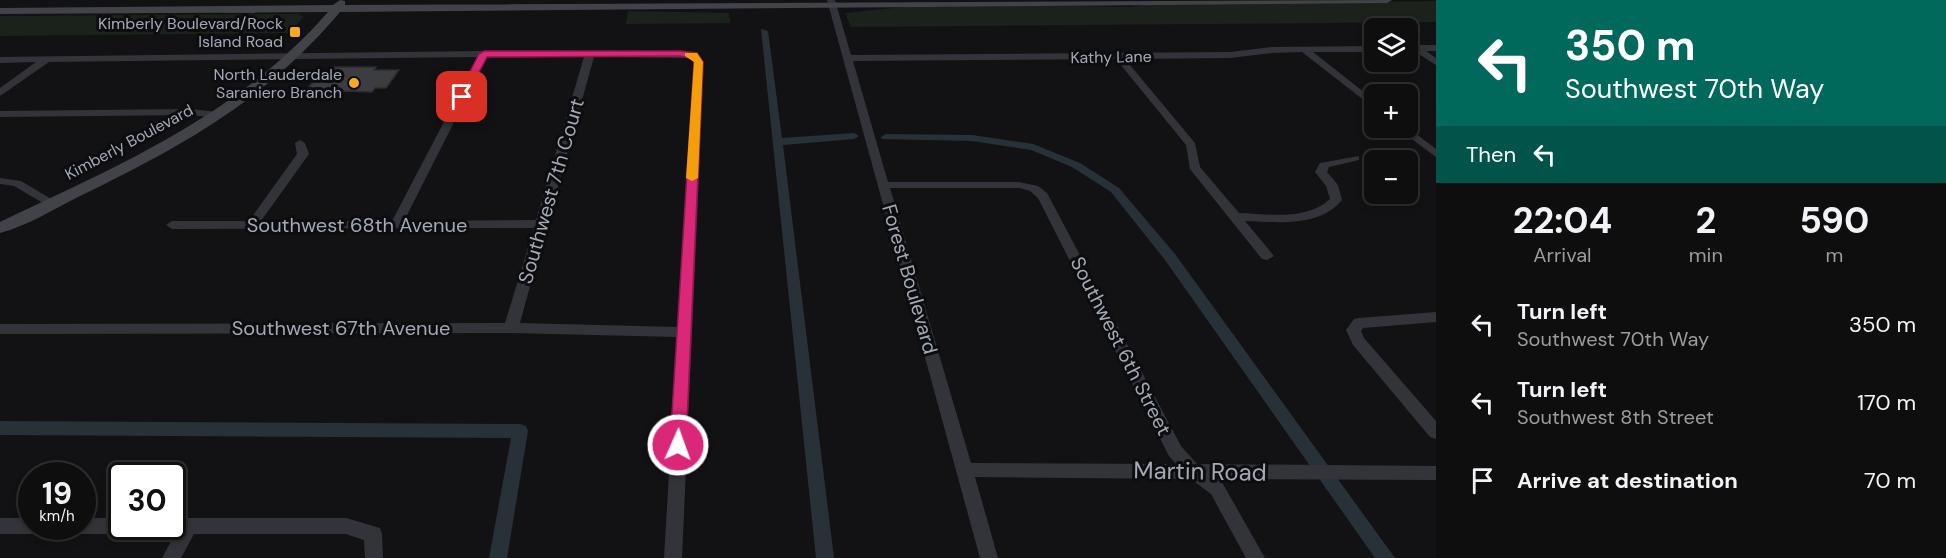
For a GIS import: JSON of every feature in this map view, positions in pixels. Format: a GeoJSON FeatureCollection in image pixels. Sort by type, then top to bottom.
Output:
{"type":"FeatureCollection","features":[{"type":"Feature","properties":{"kind":"main road"},"geometry":{"type":"LineString","coordinates":[[0,11],[560,0]]}},
{"type":"Feature","properties":{"kind":"main road"},"geometry":{"type":"LineString","coordinates":[[0,4],[1387,0]]}},
{"type":"Feature","properties":{"kind":"main road","name":"Kimberly Boulevard"},"geometry":{"type":"LineString","coordinates":[[0,217],[48,200],[144,157],[269,79],[286,56],[334,3]]}},
{"type":"Feature","properties":{"kind":"main road","name":"Kimberly Boulevard"},"geometry":{"type":"LineString","coordinates":[[0,228],[48,200]]}},
{"type":"Feature","properties":{"kind":"street","name":"Forest Boulevard"},"geometry":{"type":"LineString","coordinates":[[832,2],[988,558]]}},
{"type":"Feature","properties":{"kind":"street"},"geometry":{"type":"LineString","coordinates":[[1418,48],[1436,48]]}},
{"type":"Feature","properties":{"kind":"street","name":"Kathy Lane"},"geometry":{"type":"LineString","coordinates":[[847,58],[1119,57],[1230,55],[1303,49],[1364,49]]}},
{"type":"Feature","properties":{"kind":"street"},"geometry":{"type":"LineString","coordinates":[[1303,49],[1364,97]]}},
{"type":"Feature","properties":{"kind":"street"},"geometry":{"type":"LineString","coordinates":[[1418,52],[1436,62]]}},
{"type":"Feature","properties":{"kind":"street"},"geometry":{"type":"LineString","coordinates":[[396,225],[484,54]]}},
{"type":"Feature","properties":{"kind":"street"},"geometry":{"type":"LineString","coordinates":[[0,60],[484,54],[694,55],[699,62],[683,332],[673,558]]}},
{"type":"Feature","properties":{"kind":"street","name":"Southwest 7th Court"},"geometry":{"type":"LineString","coordinates":[[511,328],[543,224],[590,54]]}},
{"type":"Feature","properties":{"kind":"street"},"geometry":{"type":"LineString","coordinates":[[1119,57],[1191,145],[1194,167],[1267,256]]}},
{"type":"Feature","properties":{"kind":"street"},"geometry":{"type":"LineString","coordinates":[[0,93],[47,59]]}},
{"type":"Feature","properties":{"kind":"street"},"geometry":{"type":"LineString","coordinates":[[0,114],[211,114]]}},
{"type":"Feature","properties":{"kind":"street"},"geometry":{"type":"LineString","coordinates":[[1415,138],[1436,154]]}},
{"type":"Feature","properties":{"kind":"street"},"geometry":{"type":"LineString","coordinates":[[252,225],[303,154],[300,143]]}},
{"type":"Feature","properties":{"kind":"street"},"geometry":{"type":"LineString","coordinates":[[1234,217],[1305,216],[1328,210],[1336,200],[1332,185],[1322,172],[1324,165],[1355,158]]}},
{"type":"Feature","properties":{"kind":"street"},"geometry":{"type":"LineString","coordinates":[[0,181],[16,183],[48,200]]}},
{"type":"Feature","properties":{"kind":"street","name":"Southwest 6th Street"},"geometry":{"type":"LineString","coordinates":[[884,185],[1034,188],[1042,195],[1175,451],[1192,470],[1217,489],[1256,558]]}},
{"type":"Feature","properties":{"kind":"street","name":"Southwest 68th Avenue"},"geometry":{"type":"LineString","coordinates":[[172,225],[543,224]]}},
{"type":"Feature","properties":{"kind":"street"},"geometry":{"type":"LineString","coordinates":[[1436,316],[1359,323],[1353,330],[1358,341],[1436,432]]}},
{"type":"Feature","properties":{"kind":"street","name":"Southwest 67th Avenue"},"geometry":{"type":"LineString","coordinates":[[0,329],[511,328],[683,332]]}},
{"type":"Feature","properties":{"kind":"street","name":"Martin Road"},"geometry":{"type":"LineString","coordinates":[[964,470],[1436,473]]}},
{"type":"Feature","properties":{"kind":"street"},"geometry":{"type":"LineString","coordinates":[[0,526],[18,526]]}},
{"type":"Feature","properties":{"kind":"street"},"geometry":{"type":"LineString","coordinates":[[96,526],[346,526],[373,534],[374,558]]}},
{"type":"Feature","properties":{"kind":"street"},"geometry":{"type":"LineString","coordinates":[[171,558],[188,528]]}},
{"type":"Feature","properties":{"kind":"shaded area"},"geometry":{"type":"Polygon","coordinates":[[[1436,1],[1436,22],[1418,22],[1418,18],[1364,18],[1364,23],[851,27],[845,13],[903,7],[1129,7],[1436,1]]]}},
{"type":"Feature","properties":{"kind":"shaded area"},"geometry":{"type":"Polygon","coordinates":[[[628,11],[729,13],[730,23],[626,24],[628,11]]]}},
{"type":"Feature","properties":{"kind":"shaded area"},"geometry":{"type":"Polygon","coordinates":[[[298,14],[304,17],[288,33],[0,36],[0,16],[298,14]]]}},
{"type":"Feature","properties":{"kind":"building","name":"North Lauderdale Saraniero Branch"},"geometry":{"type":"Polygon","coordinates":[[[333,67],[376,67],[374,70],[399,70],[386,88],[375,88],[372,92],[343,91],[340,95],[304,93],[319,75],[327,75],[333,67]]]}},
{"type":"Feature","properties":{"kind":"waterway"},"geometry":{"type":"LineString","coordinates":[[764,31],[825,558]]}},
{"type":"Feature","properties":{"kind":"waterway"},"geometry":{"type":"LineString","coordinates":[[778,142],[854,136]]}},
{"type":"Feature","properties":{"kind":"waterway"},"geometry":{"type":"LineString","coordinates":[[886,137],[972,138],[1033,147],[1076,165],[1115,190],[1170,257],[1386,558]]}},
{"type":"Feature","properties":{"kind":"waterway"},"geometry":{"type":"LineString","coordinates":[[0,428],[520,431],[498,558]]}},
{"type":"Feature","properties":{"kind":"slow traffic"},"geometry":{"type":"LineString","coordinates":[[688,55],[694,55],[699,62],[692,178]]}},
{"type":"Feature","properties":{"kind":"place","name":"Kimberly Boulevard/Rock Island Road"},"geometry":{"type":"Point","coordinates":[295,32]}},
{"type":"Feature","properties":{"kind":"place","name":"North Lauderdale Saraniero Branch"},"geometry":{"type":"Point","coordinates":[354,83]}},
{"type":"Feature","properties":{"kind":"route"},"geometry":{"type":"LineString","coordinates":[[462,97],[484,54],[680,54],[694,55],[699,62],[678,445]]}}]}
